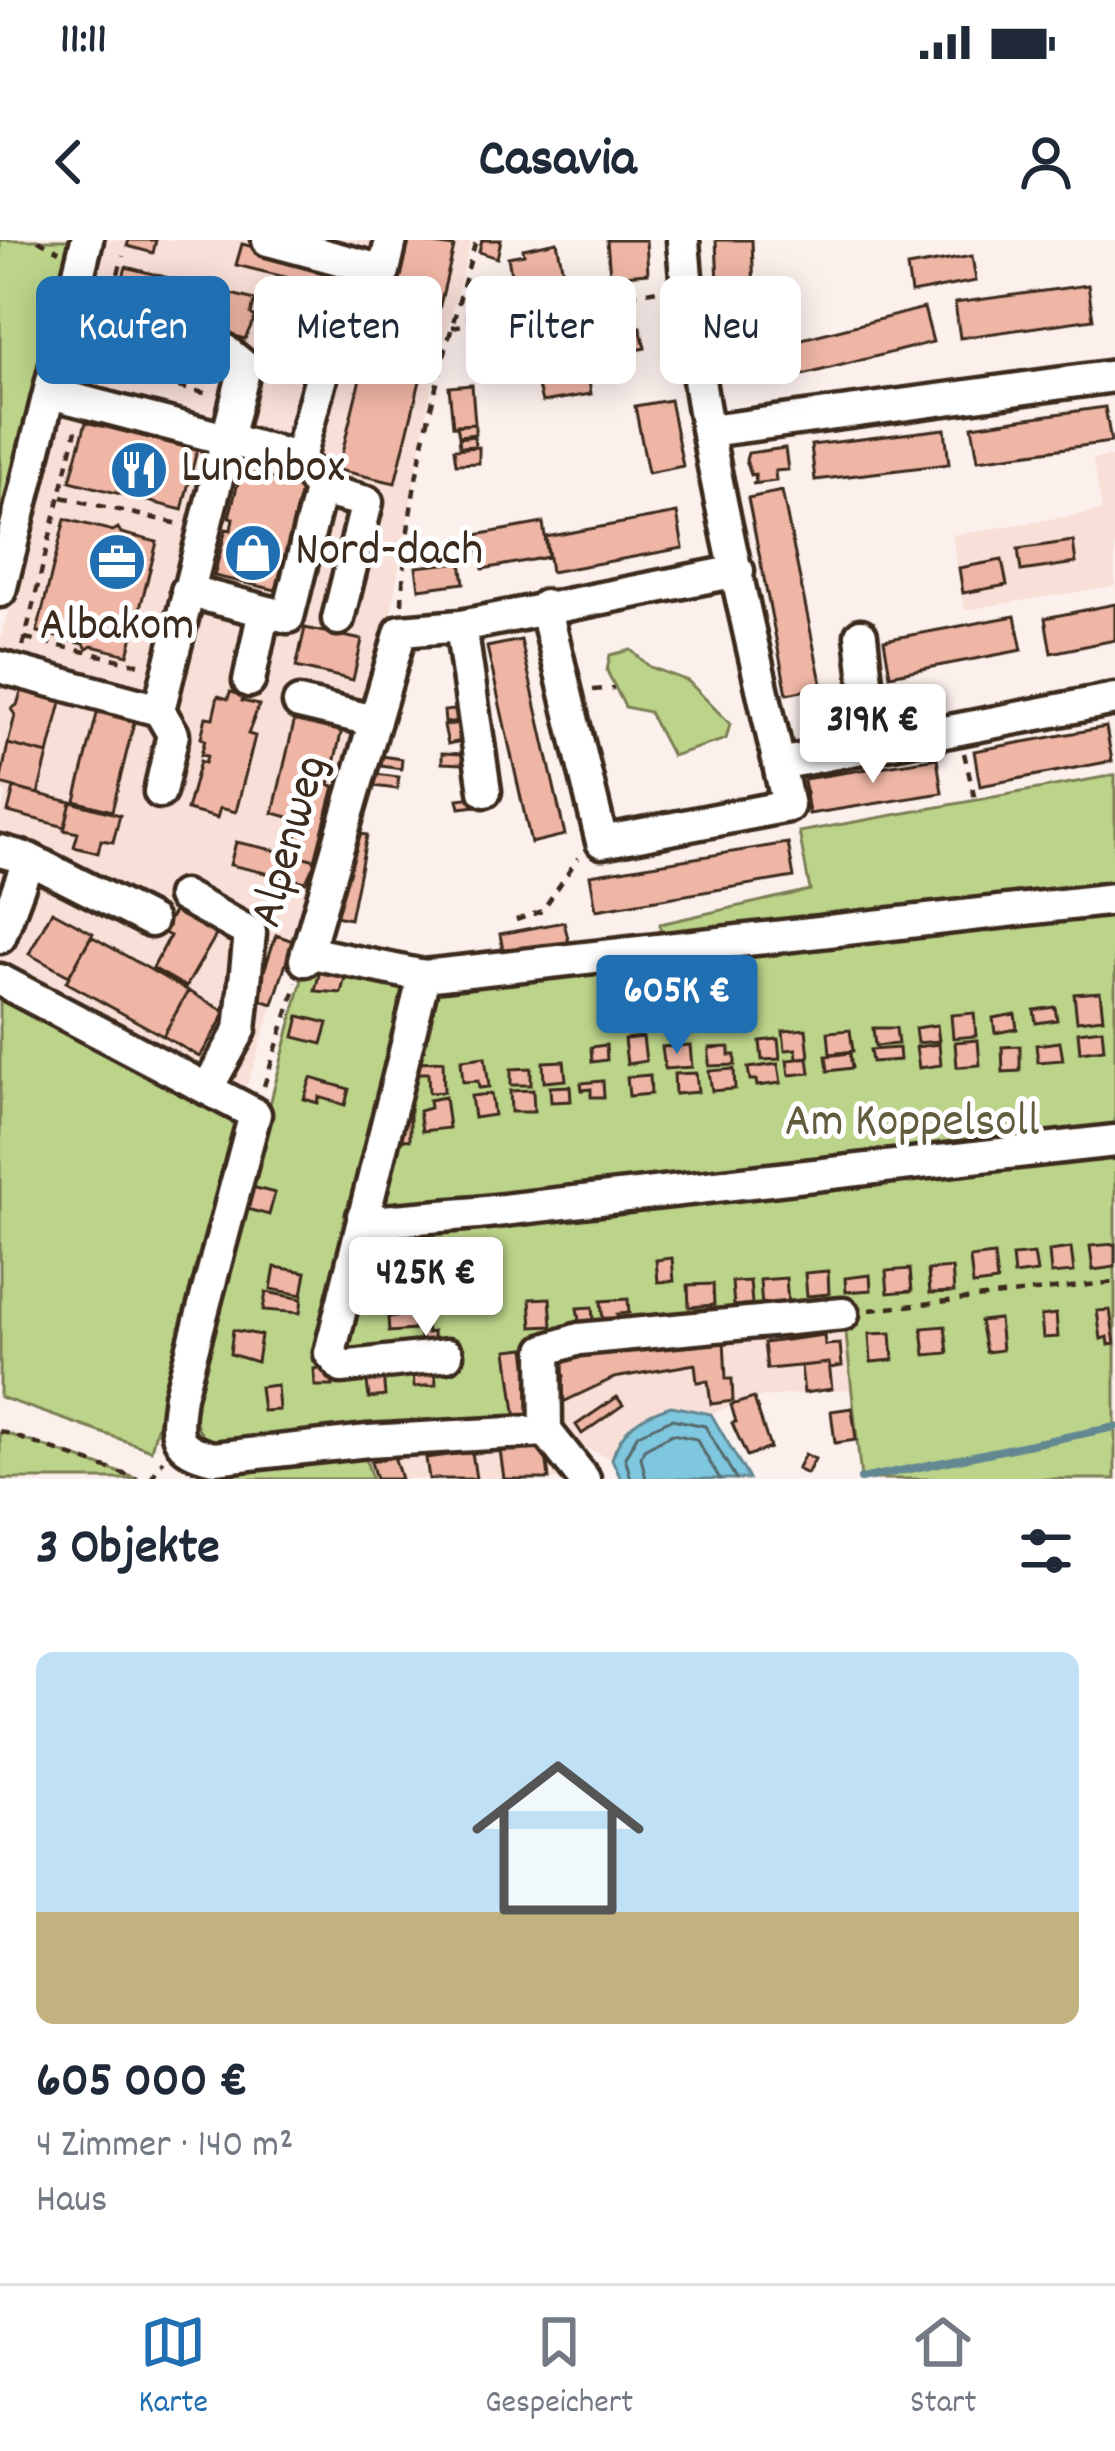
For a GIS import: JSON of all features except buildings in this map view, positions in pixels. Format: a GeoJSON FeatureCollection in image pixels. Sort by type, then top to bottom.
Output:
{"type":"FeatureCollection","features":[{"type":"Feature","properties":{"kind":"street"},"geometry":{"type":"LineString","coordinates":[[78,276],[87,240]]}},
{"type":"Feature","properties":{"kind":"street"},"geometry":{"type":"LineString","coordinates":[[268,240],[384,272],[391,240]]}},
{"type":"Feature","properties":{"kind":"street"},"geometry":{"type":"LineString","coordinates":[[683,240],[685,276]]}},
{"type":"Feature","properties":{"kind":"street"},"geometry":{"type":"LineString","coordinates":[[160,792],[173,734],[159,710],[245,367],[230,354]]}},
{"type":"Feature","properties":{"kind":"street"},"geometry":{"type":"LineString","coordinates":[[710,431],[1115,376]]}},
{"type":"Feature","properties":{"kind":"street"},"geometry":{"type":"LineString","coordinates":[[0,591],[52,384]]}},
{"type":"Feature","properties":{"kind":"street"},"geometry":{"type":"LineString","coordinates":[[299,458],[319,384]]}},
{"type":"Feature","properties":{"kind":"street"},"geometry":{"type":"LineString","coordinates":[[545,606],[602,842],[788,806],[702,384]]}},
{"type":"Feature","properties":{"kind":"street"},"geometry":{"type":"LineString","coordinates":[[50,393],[299,458],[320,490],[367,502],[338,619]]}},
{"type":"Feature","properties":{"kind":"street"},"geometry":{"type":"LineString","coordinates":[[187,591],[288,616],[320,490]]}},
{"type":"Feature","properties":{"kind":"street"},"geometry":{"type":"LineString","coordinates":[[401,631],[460,626],[738,571]]}},
{"type":"Feature","properties":{"kind":"street"},"geometry":{"type":"LineString","coordinates":[[249,681],[261,624],[273,613]]}},
{"type":"Feature","properties":{"kind":"street"},"geometry":{"type":"LineString","coordinates":[[460,626],[485,791]]}},
{"type":"Feature","properties":{"kind":"street","name":"Alpenweg"},"geometry":{"type":"LineString","coordinates":[[306,956],[401,631]]}},
{"type":"Feature","properties":{"kind":"street"},"geometry":{"type":"LineString","coordinates":[[861,634],[873,746]]}},
{"type":"Feature","properties":{"kind":"street"},"geometry":{"type":"LineString","coordinates":[[0,667],[159,710]]}},
{"type":"Feature","properties":{"kind":"street"},"geometry":{"type":"LineString","coordinates":[[779,764],[1115,699]]}},
{"type":"Feature","properties":{"kind":"street"},"geometry":{"type":"LineString","coordinates":[[299,703],[375,721]]}},
{"type":"Feature","properties":{"kind":"street"},"geometry":{"type":"LineString","coordinates":[[0,937],[14,855],[151,921]]}},
{"type":"Feature","properties":{"kind":"street"},"geometry":{"type":"LineString","coordinates":[[183,896],[250,933],[240,1030],[207,1089]]}},
{"type":"Feature","properties":{"kind":"street"},"geometry":{"type":"LineString","coordinates":[[306,956],[424,976],[1115,899]]}},
{"type":"Feature","properties":{"kind":"street"},"geometry":{"type":"LineString","coordinates":[[424,976],[332,1357],[342,1367],[447,1355]]}},
{"type":"Feature","properties":{"kind":"street"},"geometry":{"type":"LineString","coordinates":[[0,980],[255,1114],[180,1396],[176,1429],[180,1443],[214,1458],[279,1463],[546,1431]]}},
{"type":"Feature","properties":{"kind":"street"},"geometry":{"type":"LineString","coordinates":[[364,1216],[383,1221],[477,1213],[1115,1141]]}},
{"type":"Feature","properties":{"kind":"street"},"geometry":{"type":"LineString","coordinates":[[584,1479],[546,1431],[544,1350],[579,1339],[844,1314]]}},
{"type":"Feature","properties":{"kind":"path"},"geometry":{"type":"LineString","coordinates":[[401,631],[404,550],[435,390],[476,240]]}},
{"type":"Feature","properties":{"kind":"path"},"geometry":{"type":"LineString","coordinates":[[117,276],[123,256]]}},
{"type":"Feature","properties":{"kind":"path"},"geometry":{"type":"LineString","coordinates":[[452,327],[660,289]]}},
{"type":"Feature","properties":{"kind":"path"},"geometry":{"type":"LineString","coordinates":[[87,384],[25,638],[168,671]]}},
{"type":"Feature","properties":{"kind":"path"},"geometry":{"type":"LineString","coordinates":[[165,384],[236,401]]}},
{"type":"Feature","properties":{"kind":"path"},"geometry":{"type":"LineString","coordinates":[[60,496],[202,530]]}},
{"type":"Feature","properties":{"kind":"path"},"geometry":{"type":"LineString","coordinates":[[959,729],[975,800]]}},
{"type":"Feature","properties":{"kind":"path"},"geometry":{"type":"LineString","coordinates":[[516,920],[542,911],[581,853],[602,842]]}},
{"type":"Feature","properties":{"kind":"path","name":"Alpenweg"},"geometry":{"type":"LineString","coordinates":[[267,1077],[306,956]]}},
{"type":"Feature","properties":{"kind":"path"},"geometry":{"type":"LineString","coordinates":[[844,1314],[1115,1282]]}},
{"type":"Feature","properties":{"kind":"path"},"geometry":{"type":"LineString","coordinates":[[0,1431],[138,1479]]}},
{"type":"Feature","properties":{"kind":"shaded area"},"geometry":{"type":"Polygon","coordinates":[[[98,240],[471,240],[442,350],[442,276],[254,276],[254,384],[433,384],[390,618],[338,811],[247,1085],[229,1086],[0,965],[0,818],[6,793],[0,790],[0,643],[63,384],[230,384],[230,276],[89,276],[98,240]]]}},
{"type":"Feature","properties":{"kind":"shaded area"},"geometry":{"type":"Polygon","coordinates":[[[1115,456],[1115,586],[964,610],[952,535],[1102,511],[1093,459],[1115,456]]]}},
{"type":"Feature","properties":{"kind":"shaded area"},"geometry":{"type":"Polygon","coordinates":[[[843,1314],[851,1389],[753,1398],[711,1414],[671,1406],[622,1434],[612,1459],[579,1445],[568,1425],[544,1419],[525,1348],[843,1314]]]}},
{"type":"Feature","properties":{"kind":"shaded area"},"geometry":{"type":"Polygon","coordinates":[[[540,1442],[571,1479],[372,1479],[365,1456],[540,1442]]]}},
{"type":"Feature","properties":{"kind":"green space"},"geometry":{"type":"Polygon","coordinates":[[[0,240],[72,240],[64,276],[36,276],[39,384],[0,559],[0,240]]]}},
{"type":"Feature","properties":{"kind":"green space"},"geometry":{"type":"Polygon","coordinates":[[[631,650],[650,667],[688,681],[730,724],[726,739],[672,756],[649,712],[625,707],[607,671],[610,655],[631,650]]]}},
{"type":"Feature","properties":{"kind":"green space"},"geometry":{"type":"Polygon","coordinates":[[[1115,775],[1115,894],[661,946],[660,924],[810,890],[799,832],[1115,775]]]}},
{"type":"Feature","properties":{"kind":"green space","name":"Am Koppelsoll"},"geometry":{"type":"Polygon","coordinates":[[[1115,896],[1115,1479],[861,1479],[844,1314],[545,1350],[544,1419],[221,1446],[200,1432],[195,1417],[197,1390],[311,944],[421,965],[1115,896]]]}},
{"type":"Feature","properties":{"kind":"green space"},"geometry":{"type":"Polygon","coordinates":[[[0,990],[240,1117],[151,1450],[0,1397],[0,990]]]}},
{"type":"Feature","properties":{"kind":"green space"},"geometry":{"type":"Polygon","coordinates":[[[0,1431],[138,1479],[0,1479],[0,1431]]]}},
{"type":"Feature","properties":{"kind":"green space"},"geometry":{"type":"Polygon","coordinates":[[[365,1456],[372,1479],[204,1479],[280,1465],[365,1456]]]}},
{"type":"Feature","properties":{"kind":"water"},"geometry":{"type":"Polygon","coordinates":[[[671,1406],[711,1414],[749,1479],[621,1479],[612,1459],[621,1439],[641,1419],[671,1406]]]}},
{"type":"Feature","properties":{"kind":"waterway"},"geometry":{"type":"LineString","coordinates":[[861,1479],[1115,1427]]}},
{"type":"Feature","properties":{"kind":"place","name":"Lunchbox"},"geometry":{"type":"Point","coordinates":[139,470]}},
{"type":"Feature","properties":{"kind":"place","name":"Nord-dach"},"geometry":{"type":"Point","coordinates":[253,553]}},
{"type":"Feature","properties":{"kind":"place","name":"Albakom"},"geometry":{"type":"Point","coordinates":[117,562]}}]}
